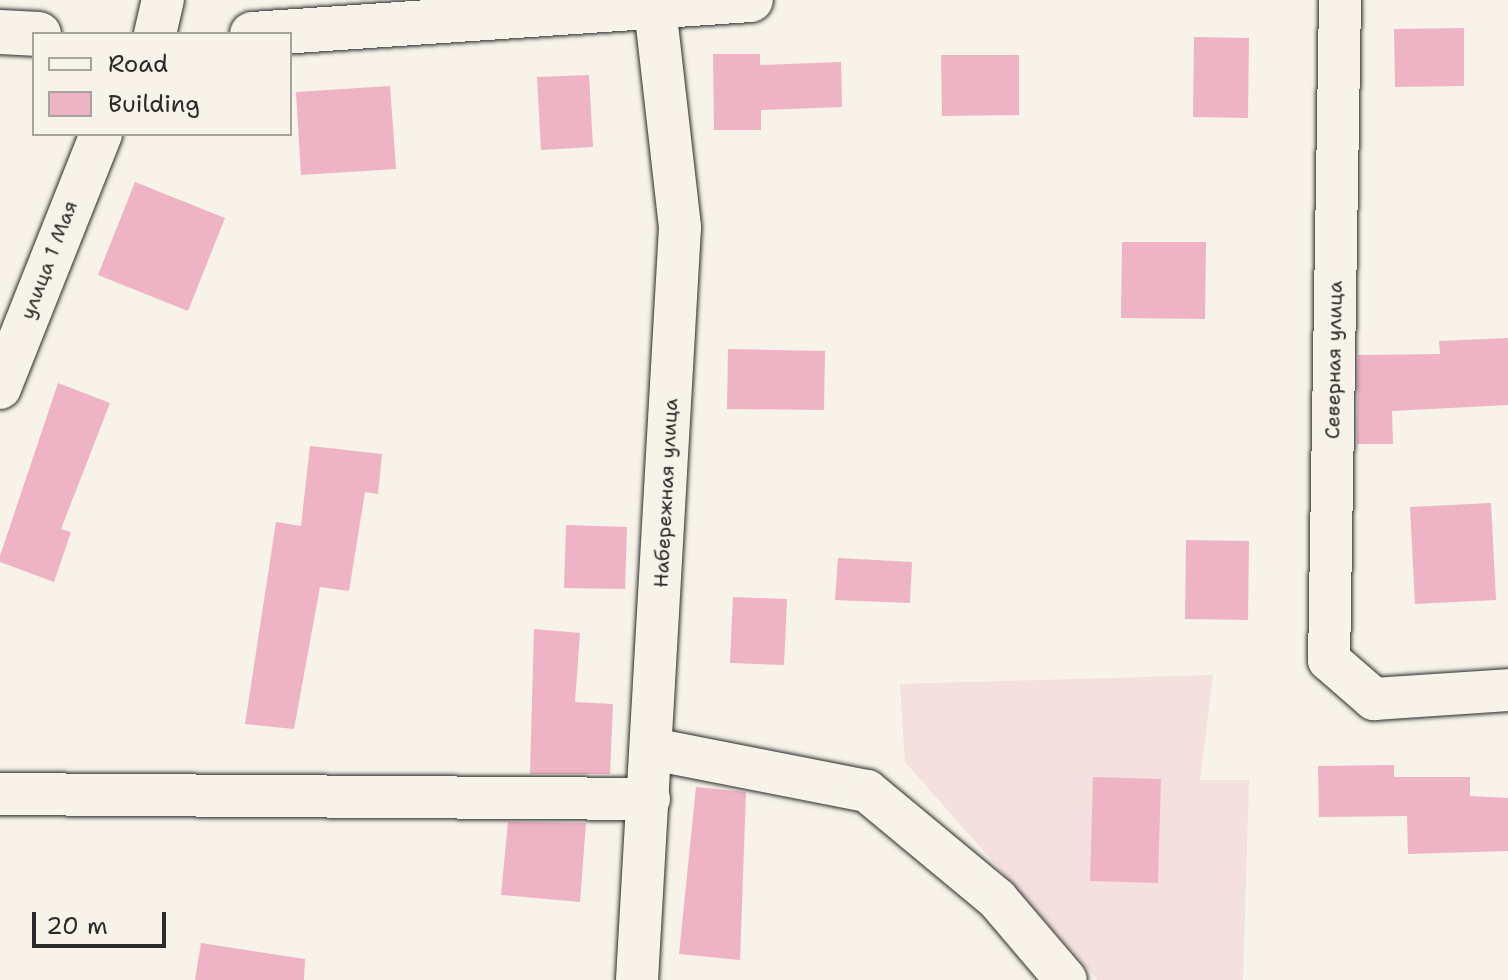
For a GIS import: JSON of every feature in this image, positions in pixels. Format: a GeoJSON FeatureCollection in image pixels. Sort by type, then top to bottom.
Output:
{"type":"FeatureCollection","features":[{"type":"Feature","properties":{"kind":"street"},"geometry":{"type":"LineString","coordinates":[[155,32],[163,0]]}},
{"type":"Feature","properties":{"kind":"street"},"geometry":{"type":"LineString","coordinates":[[282,32],[751,0]]}},
{"type":"Feature","properties":{"kind":"street","name":"Северная улица"},"geometry":{"type":"LineString","coordinates":[[1340,0],[1329,660],[1374,699],[1508,690]]}},
{"type":"Feature","properties":{"kind":"street","name":"Набережная улица"},"geometry":{"type":"LineString","coordinates":[[637,980],[680,227],[655,7]]}},
{"type":"Feature","properties":{"kind":"street"},"geometry":{"type":"LineString","coordinates":[[0,32],[32,34]]}},
{"type":"Feature","properties":{"kind":"street","name":"улица 1 Мая"},"geometry":{"type":"LineString","coordinates":[[0,388],[92,141]]}},
{"type":"Feature","properties":{"kind":"street"},"geometry":{"type":"LineString","coordinates":[[652,749],[867,791],[997,899],[1066,980]]}},
{"type":"Feature","properties":{"kind":"street"},"geometry":{"type":"LineString","coordinates":[[0,794],[649,799]]}},
{"type":"Feature","properties":{"kind":"shaded area"},"geometry":{"type":"Polygon","coordinates":[[[1213,675],[1200,780],[1249,780],[1243,980],[1098,980],[905,762],[900,684],[1213,675]]]}},
{"type":"Feature","properties":{"kind":"building"},"geometry":{"type":"Polygon","coordinates":[[[1464,28],[1464,86],[1395,87],[1394,29],[1464,28]]]}},
{"type":"Feature","properties":{"kind":"building"},"geometry":{"type":"Polygon","coordinates":[[[1194,37],[1249,38],[1248,118],[1193,117],[1194,37]]]}},
{"type":"Feature","properties":{"kind":"building"},"geometry":{"type":"Polygon","coordinates":[[[713,54],[760,54],[760,65],[841,62],[842,107],[761,110],[761,130],[714,130],[713,54]]]}},
{"type":"Feature","properties":{"kind":"building"},"geometry":{"type":"Polygon","coordinates":[[[941,55],[1019,55],[1019,115],[942,116],[941,55]]]}},
{"type":"Feature","properties":{"kind":"building"},"geometry":{"type":"Polygon","coordinates":[[[589,75],[593,147],[541,150],[537,77],[589,75]]]}},
{"type":"Feature","properties":{"kind":"building"},"geometry":{"type":"Polygon","coordinates":[[[390,86],[396,169],[301,175],[296,92],[390,86]]]}},
{"type":"Feature","properties":{"kind":"building"},"geometry":{"type":"Polygon","coordinates":[[[135,182],[225,218],[188,311],[98,275],[135,182]]]}},
{"type":"Feature","properties":{"kind":"building"},"geometry":{"type":"Polygon","coordinates":[[[1122,242],[1206,242],[1205,319],[1121,318],[1122,242]]]}},
{"type":"Feature","properties":{"kind":"building"},"geometry":{"type":"Polygon","coordinates":[[[1508,338],[1508,405],[1392,411],[1393,444],[1357,444],[1358,355],[1440,354],[1439,341],[1508,338]]]}},
{"type":"Feature","properties":{"kind":"building"},"geometry":{"type":"Polygon","coordinates":[[[728,349],[825,351],[824,410],[727,409],[728,349]]]}},
{"type":"Feature","properties":{"kind":"building"},"geometry":{"type":"Polygon","coordinates":[[[58,383],[110,403],[61,529],[71,532],[54,582],[0,562],[0,556],[58,383]]]}},
{"type":"Feature","properties":{"kind":"building"},"geometry":{"type":"Polygon","coordinates":[[[310,446],[382,454],[378,494],[365,492],[349,591],[320,587],[294,729],[245,724],[276,522],[301,526],[310,446]]]}},
{"type":"Feature","properties":{"kind":"building"},"geometry":{"type":"Polygon","coordinates":[[[1491,503],[1496,600],[1415,604],[1410,507],[1491,503]]]}},
{"type":"Feature","properties":{"kind":"building"},"geometry":{"type":"Polygon","coordinates":[[[566,525],[627,527],[625,589],[564,588],[566,525]]]}},
{"type":"Feature","properties":{"kind":"building"},"geometry":{"type":"Polygon","coordinates":[[[1186,540],[1249,541],[1248,620],[1185,619],[1186,540]]]}},
{"type":"Feature","properties":{"kind":"building"},"geometry":{"type":"Polygon","coordinates":[[[838,558],[912,562],[910,603],[835,600],[838,558]]]}},
{"type":"Feature","properties":{"kind":"building"},"geometry":{"type":"Polygon","coordinates":[[[733,597],[787,599],[784,665],[730,663],[733,597]]]}},
{"type":"Feature","properties":{"kind":"building"},"geometry":{"type":"Polygon","coordinates":[[[534,629],[580,633],[575,702],[613,704],[610,774],[530,774],[534,629]]]}},
{"type":"Feature","properties":{"kind":"building"},"geometry":{"type":"Polygon","coordinates":[[[1394,765],[1394,777],[1470,777],[1470,796],[1508,798],[1508,851],[1408,854],[1407,816],[1319,817],[1318,766],[1394,765]]]}},
{"type":"Feature","properties":{"kind":"building"},"geometry":{"type":"Polygon","coordinates":[[[1093,777],[1161,779],[1158,883],[1090,881],[1093,777]]]}},
{"type":"Feature","properties":{"kind":"building"},"geometry":{"type":"Polygon","coordinates":[[[696,787],[746,792],[740,960],[679,954],[696,787]]]}},
{"type":"Feature","properties":{"kind":"building"},"geometry":{"type":"Polygon","coordinates":[[[508,822],[586,823],[580,902],[501,895],[508,822]]]}},
{"type":"Feature","properties":{"kind":"building"},"geometry":{"type":"Polygon","coordinates":[[[201,943],[305,959],[304,980],[195,980],[201,943]]]}}]}
